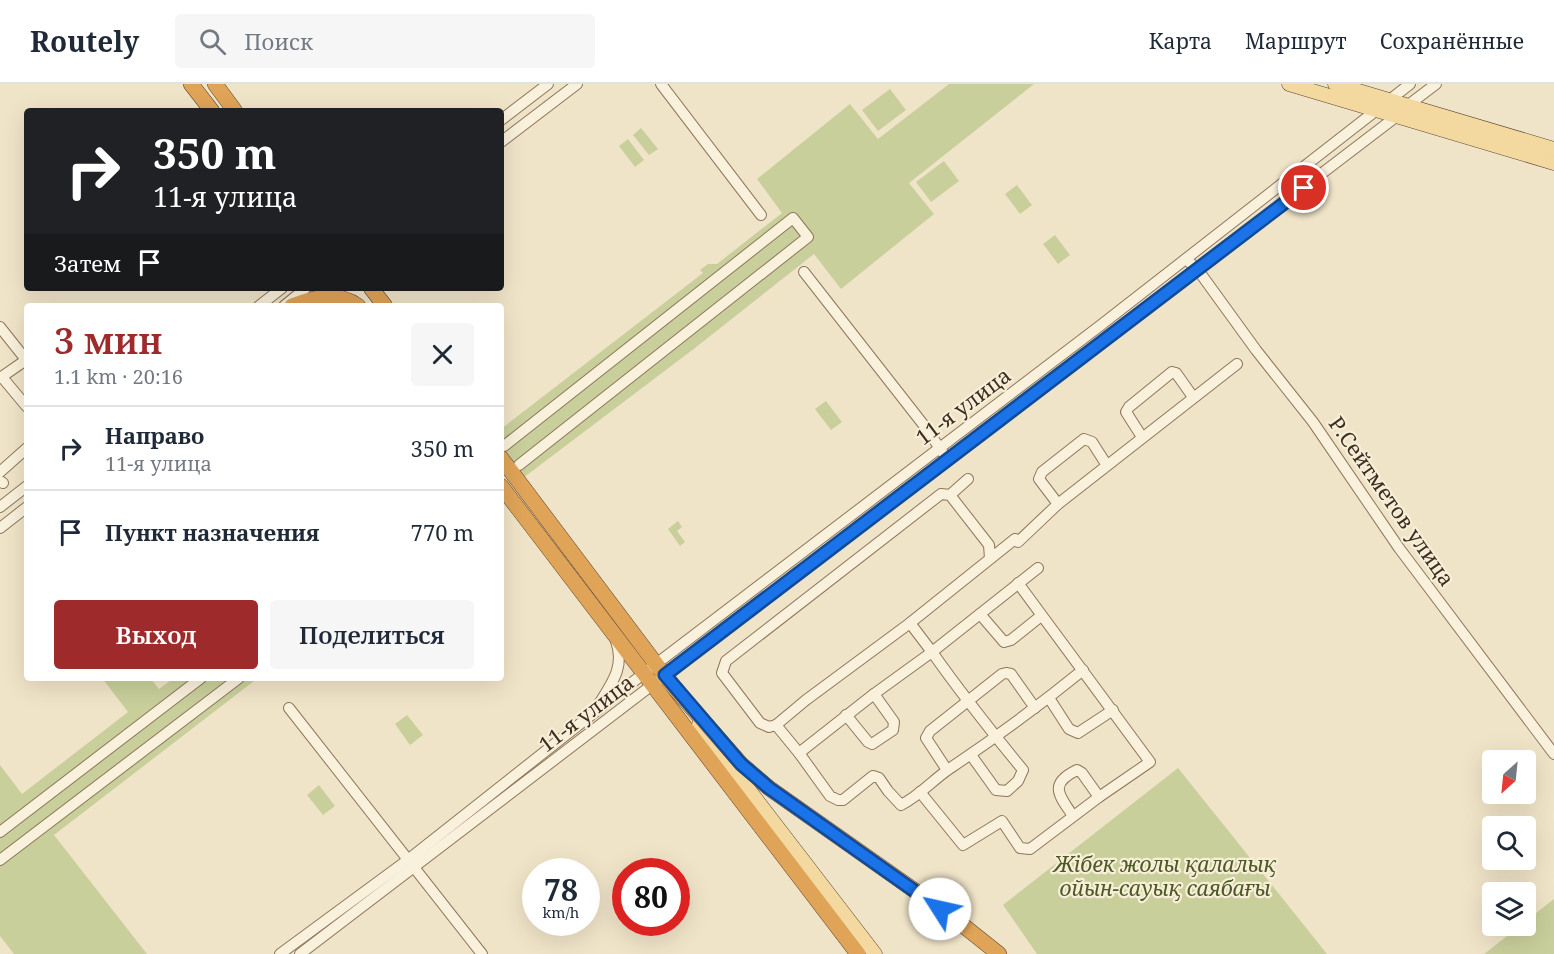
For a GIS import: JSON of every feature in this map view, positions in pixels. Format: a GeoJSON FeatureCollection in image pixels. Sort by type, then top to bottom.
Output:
{"type":"FeatureCollection","features":[{"type":"Feature","properties":{"kind":"highway"},"geometry":{"type":"LineString","coordinates":[[191,84],[210,108]]}},
{"type":"Feature","properties":{"kind":"highway"},"geometry":{"type":"LineString","coordinates":[[215,84],[233,108]]}},
{"type":"Feature","properties":{"kind":"highway"},"geometry":{"type":"LineString","coordinates":[[373,291],[383,303]]}},
{"type":"Feature","properties":{"kind":"highway"},"geometry":{"type":"LineString","coordinates":[[301,303],[321,296],[335,296],[355,303]]}},
{"type":"Feature","properties":{"kind":"highway"},"geometry":{"type":"LineString","coordinates":[[504,453],[665,674],[741,764],[769,788],[955,919],[999,954]]}},
{"type":"Feature","properties":{"kind":"highway"},"geometry":{"type":"LineString","coordinates":[[504,490],[652,687],[858,954]]}},
{"type":"Feature","properties":{"kind":"main road"},"geometry":{"type":"LineString","coordinates":[[1289,84],[1554,163]]}},
{"type":"Feature","properties":{"kind":"main road"},"geometry":{"type":"LineString","coordinates":[[1335,84],[1554,148]]}},
{"type":"Feature","properties":{"kind":"main road"},"geometry":{"type":"LineString","coordinates":[[665,674],[703,731],[875,954]]}},
{"type":"Feature","properties":{"kind":"street"},"geometry":{"type":"LineString","coordinates":[[504,118],[548,84]]}},
{"type":"Feature","properties":{"kind":"street"},"geometry":{"type":"LineString","coordinates":[[504,140],[577,84]]}},
{"type":"Feature","properties":{"kind":"street"},"geometry":{"type":"LineString","coordinates":[[661,84],[761,215]]}},
{"type":"Feature","properties":{"kind":"street","name":"11-я улица"},"geometry":{"type":"LineString","coordinates":[[280,954],[412,863],[652,687],[940,448],[1410,84]]}},
{"type":"Feature","properties":{"kind":"street","name":"11-я улица"},"geometry":{"type":"LineString","coordinates":[[300,954],[643,674],[665,674],[1198,270],[1436,84]]}},
{"type":"Feature","properties":{"kind":"street"},"geometry":{"type":"LineString","coordinates":[[504,451],[792,218],[808,237],[519,465]]}},
{"type":"Feature","properties":{"kind":"street","name":"Р.Сейтметов улица"},"geometry":{"type":"LineString","coordinates":[[1186,259],[1198,270],[1319,431],[1399,548],[1554,754]]}},
{"type":"Feature","properties":{"kind":"street"},"geometry":{"type":"LineString","coordinates":[[804,272],[947,459]]}},
{"type":"Feature","properties":{"kind":"street"},"geometry":{"type":"LineString","coordinates":[[263,303],[278,291]]}},
{"type":"Feature","properties":{"kind":"street"},"geometry":{"type":"LineString","coordinates":[[288,303],[302,291]]}},
{"type":"Feature","properties":{"kind":"street"},"geometry":{"type":"LineString","coordinates":[[0,327],[24,356]]}},
{"type":"Feature","properties":{"kind":"street"},"geometry":{"type":"LineString","coordinates":[[24,362],[1,377],[24,404]]}},
{"type":"Feature","properties":{"kind":"street"},"geometry":{"type":"LineString","coordinates":[[990,559],[989,545],[950,495],[940,494],[726,661],[722,673],[760,723],[769,727],[776,725],[1017,540],[1106,464],[1237,364]]}},
{"type":"Feature","properties":{"kind":"street"},"geometry":{"type":"LineString","coordinates":[[1142,437],[1126,412],[1129,407],[1172,372],[1176,373],[1193,397]]}},
{"type":"Feature","properties":{"kind":"street"},"geometry":{"type":"LineString","coordinates":[[1058,504],[1039,479],[1042,472],[1084,439],[1092,442],[1106,464]]}},
{"type":"Feature","properties":{"kind":"street"},"geometry":{"type":"LineString","coordinates":[[1,479],[24,452]]}},
{"type":"Feature","properties":{"kind":"street"},"geometry":{"type":"LineString","coordinates":[[950,495],[968,479]]}},
{"type":"Feature","properties":{"kind":"street"},"geometry":{"type":"LineString","coordinates":[[0,507],[24,488]]}},
{"type":"Feature","properties":{"kind":"street"},"geometry":{"type":"LineString","coordinates":[[0,528],[24,509]]}},
{"type":"Feature","properties":{"kind":"street"},"geometry":{"type":"LineString","coordinates":[[799,753],[1038,568]]}},
{"type":"Feature","properties":{"kind":"street"},"geometry":{"type":"LineString","coordinates":[[920,792],[963,845],[1002,821],[1020,848],[1030,849],[1150,762],[1018,583]]}},
{"type":"Feature","properties":{"kind":"street"},"geometry":{"type":"LineString","coordinates":[[980,614],[1004,642],[1011,640],[1041,616]]}},
{"type":"Feature","properties":{"kind":"street"},"geometry":{"type":"LineString","coordinates":[[910,622],[968,702],[1023,770],[1018,781],[1007,791],[996,790],[971,755]]}},
{"type":"Feature","properties":{"kind":"street"},"geometry":{"type":"LineString","coordinates":[[594,712],[611,685],[620,665],[614,635]]}},
{"type":"Feature","properties":{"kind":"street"},"geometry":{"type":"LineString","coordinates":[[776,725],[830,796],[843,800],[873,776],[879,778],[901,805],[1049,698],[1083,670]]}},
{"type":"Feature","properties":{"kind":"street"},"geometry":{"type":"LineString","coordinates":[[947,770],[926,738],[930,731],[1002,674],[1011,674],[1035,708]]}},
{"type":"Feature","properties":{"kind":"street"},"geometry":{"type":"LineString","coordinates":[[0,832],[197,681]]}},
{"type":"Feature","properties":{"kind":"street"},"geometry":{"type":"LineString","coordinates":[[0,860],[235,681]]}},
{"type":"Feature","properties":{"kind":"street"},"geometry":{"type":"LineString","coordinates":[[846,715],[867,742],[872,744],[893,730],[894,722],[874,694]]}},
{"type":"Feature","properties":{"kind":"street"},"geometry":{"type":"LineString","coordinates":[[1049,698],[1069,729],[1078,733],[1113,710]]}},
{"type":"Feature","properties":{"kind":"street"},"geometry":{"type":"LineString","coordinates":[[289,708],[482,954]]}},
{"type":"Feature","properties":{"kind":"street"},"geometry":{"type":"LineString","coordinates":[[1073,816],[1057,788],[1059,783],[1073,772],[1077,770],[1082,773],[1099,797]]}},
{"type":"Feature","properties":{"kind":"green space"},"geometry":{"type":"Polygon","coordinates":[[[949,84],[1034,84],[909,183],[934,214],[841,289],[814,254],[695,348],[523,478],[504,456],[504,427],[703,273],[700,270],[708,264],[717,264],[782,213],[757,179],[850,104],[878,139],[949,84]]]}},
{"type":"Feature","properties":{"kind":"green space"},"geometry":{"type":"Polygon","coordinates":[[[890,89],[906,110],[878,131],[862,110],[890,89]]]}},
{"type":"Feature","properties":{"kind":"green space"},"geometry":{"type":"Polygon","coordinates":[[[641,128],[658,149],[649,155],[633,135],[641,128]]]}},
{"type":"Feature","properties":{"kind":"green space"},"geometry":{"type":"Polygon","coordinates":[[[628,139],[644,160],[635,167],[619,146],[628,139]]]}},
{"type":"Feature","properties":{"kind":"green space"},"geometry":{"type":"Polygon","coordinates":[[[944,161],[959,181],[931,202],[916,182],[944,161]]]}},
{"type":"Feature","properties":{"kind":"green space"},"geometry":{"type":"Polygon","coordinates":[[[1017,185],[1032,205],[1020,214],[1005,194],[1017,185]]]}},
{"type":"Feature","properties":{"kind":"green space"},"geometry":{"type":"Polygon","coordinates":[[[1055,235],[1070,255],[1058,264],[1043,244],[1055,235]]]}},
{"type":"Feature","properties":{"kind":"green space"},"geometry":{"type":"Polygon","coordinates":[[[826,401],[842,422],[831,430],[815,409],[826,401]]]}},
{"type":"Feature","properties":{"kind":"green space"},"geometry":{"type":"Polygon","coordinates":[[[678,521],[682,527],[677,531],[685,542],[680,546],[668,529],[678,521]]]}},
{"type":"Feature","properties":{"kind":"green space"},"geometry":{"type":"Polygon","coordinates":[[[104,681],[152,681],[159,689],[170,681],[254,681],[54,835],[147,954],[14,954],[0,936],[0,765],[22,794],[128,712],[104,681]]]}},
{"type":"Feature","properties":{"kind":"green space"},"geometry":{"type":"Polygon","coordinates":[[[407,715],[423,735],[410,745],[395,724],[407,715]]]}},
{"type":"Feature","properties":{"kind":"green space","name":"Жібек жолы қалалық ойын-сауық саябағы"},"geometry":{"type":"Polygon","coordinates":[[[1178,768],[1327,954],[1037,954],[1003,905],[1178,768]]]}},
{"type":"Feature","properties":{"kind":"green space"},"geometry":{"type":"Polygon","coordinates":[[[319,785],[335,806],[323,815],[307,795],[319,785]]]}},
{"type":"Feature","properties":{"kind":"green space"},"geometry":{"type":"Polygon","coordinates":[[[1554,899],[1554,954],[1484,954],[1507,936],[1536,936],[1536,913],[1554,899]]]}},
{"type":"Feature","properties":{"kind":"route"},"geometry":{"type":"LineString","coordinates":[[940,909],[769,788],[741,764],[665,675],[1304,188]]}}]}
